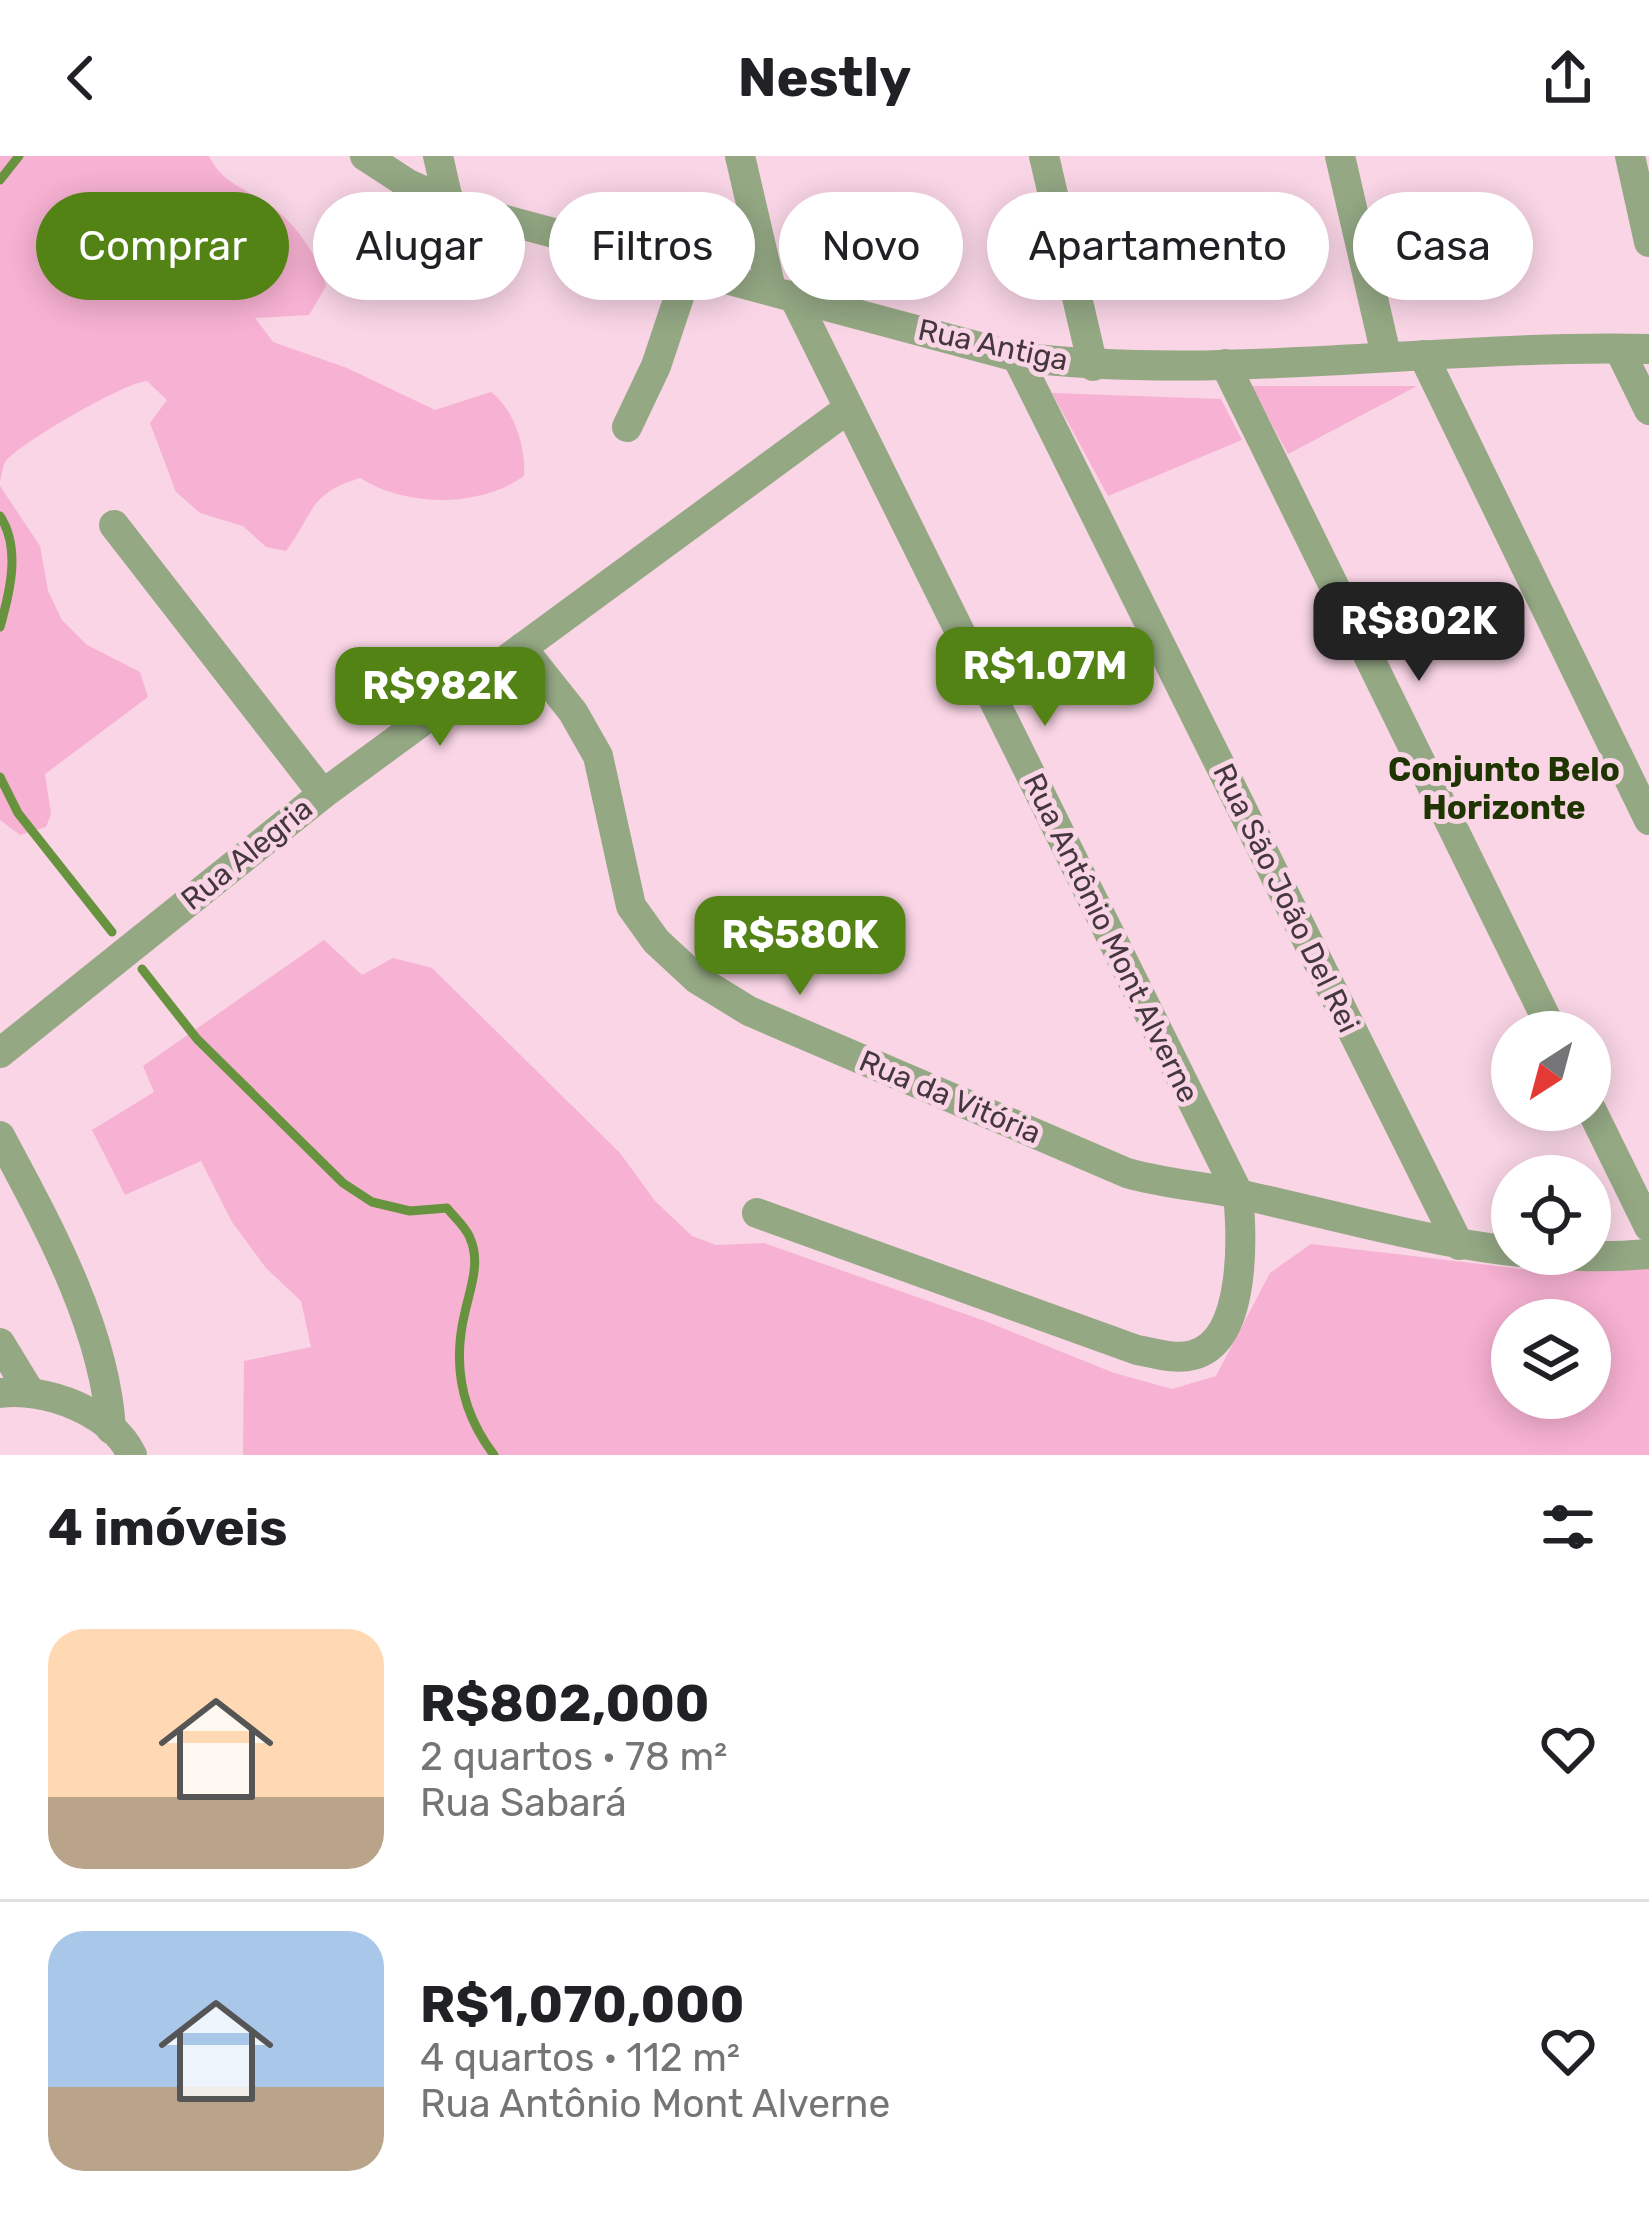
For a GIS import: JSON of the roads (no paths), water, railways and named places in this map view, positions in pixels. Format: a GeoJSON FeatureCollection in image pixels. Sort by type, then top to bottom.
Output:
{"type":"FeatureCollection","features":[{"type":"Feature","properties":{"kind":"street","name":"Rua Antiga"},"geometry":{"type":"LineString","coordinates":[[365,156],[429,192]]}},
{"type":"Feature","properties":{"kind":"street"},"geometry":{"type":"LineString","coordinates":[[438,156],[446,192]]}},
{"type":"Feature","properties":{"kind":"street","name":"Rua Antônio Mont Alverne"},"geometry":{"type":"LineString","coordinates":[[740,156],[779,282]]}},
{"type":"Feature","properties":{"kind":"street"},"geometry":{"type":"LineString","coordinates":[[1044,156],[1093,366]]}},
{"type":"Feature","properties":{"kind":"street"},"geometry":{"type":"LineString","coordinates":[[1340,156],[1386,355]]}},
{"type":"Feature","properties":{"kind":"street"},"geometry":{"type":"LineString","coordinates":[[1630,156],[1649,242]]}},
{"type":"Feature","properties":{"kind":"street"},"geometry":{"type":"LineString","coordinates":[[627,428],[656,366],[678,300]]}},
{"type":"Feature","properties":{"kind":"street","name":"Rua Antônio Mont Alverne"},"geometry":{"type":"LineString","coordinates":[[787,300],[849,409],[1238,1193]]}},
{"type":"Feature","properties":{"kind":"street","name":"Rua Antiga"},"geometry":{"type":"LineString","coordinates":[[811,300],[1017,357],[1093,366],[1634,349]]}},
{"type":"Feature","properties":{"kind":"street"},"geometry":{"type":"LineString","coordinates":[[1634,349],[1649,410]]}},
{"type":"Feature","properties":{"kind":"street"},"geometry":{"type":"LineString","coordinates":[[1423,355],[1649,820]]}},
{"type":"Feature","properties":{"kind":"street","name":"Rua São João Del Rei"},"geometry":{"type":"LineString","coordinates":[[1017,357],[1459,1245]]}},
{"type":"Feature","properties":{"kind":"street"},"geometry":{"type":"LineString","coordinates":[[1225,364],[1543,1011]]}},
{"type":"Feature","properties":{"kind":"street","name":"Rua Alegria"},"geometry":{"type":"LineString","coordinates":[[0,1053],[323,794],[849,409]]}},
{"type":"Feature","properties":{"kind":"street"},"geometry":{"type":"LineString","coordinates":[[114,526],[323,794]]}},
{"type":"Feature","properties":{"kind":"street","name":"Rua da Vitória"},"geometry":{"type":"LineString","coordinates":[[522,648],[573,712],[598,756],[631,906],[656,941],[718,995],[1126,1173],[1238,1193],[1516,1256],[1649,1254]]}},
{"type":"Feature","properties":{"kind":"street"},"geometry":{"type":"LineString","coordinates":[[1602,1131],[1649,1227]]}},
{"type":"Feature","properties":{"kind":"street"},"geometry":{"type":"LineString","coordinates":[[0,1136],[84,1318],[106,1382],[111,1429]]}},
{"type":"Feature","properties":{"kind":"street"},"geometry":{"type":"LineString","coordinates":[[757,1213],[1137,1350],[1178,1358],[1207,1348],[1237,1293],[1243,1246],[1238,1193]]}},
{"type":"Feature","properties":{"kind":"street"},"geometry":{"type":"LineString","coordinates":[[0,1343],[14,1391],[67,1403],[111,1429],[132,1455]]}},
{"type":"Feature","properties":{"kind":"waterway"},"geometry":{"type":"LineString","coordinates":[[0,180],[19,156]]}},
{"type":"Feature","properties":{"kind":"waterway"},"geometry":{"type":"LineString","coordinates":[[0,516],[12,556],[0,627]]}},
{"type":"Feature","properties":{"kind":"waterway"},"geometry":{"type":"LineString","coordinates":[[0,777],[18,813],[112,932]]}},
{"type":"Feature","properties":{"kind":"waterway"},"geometry":{"type":"LineString","coordinates":[[142,969],[197,1039],[343,1183],[372,1202],[410,1211],[447,1208],[466,1230],[475,1266],[461,1332],[460,1369],[467,1405],[494,1455]]}},
{"type":"Feature","properties":{"kind":"district","name":"Conjunto Belo Horizonte"},"geometry":{"type":"Point","coordinates":[1504,788]}}]}
